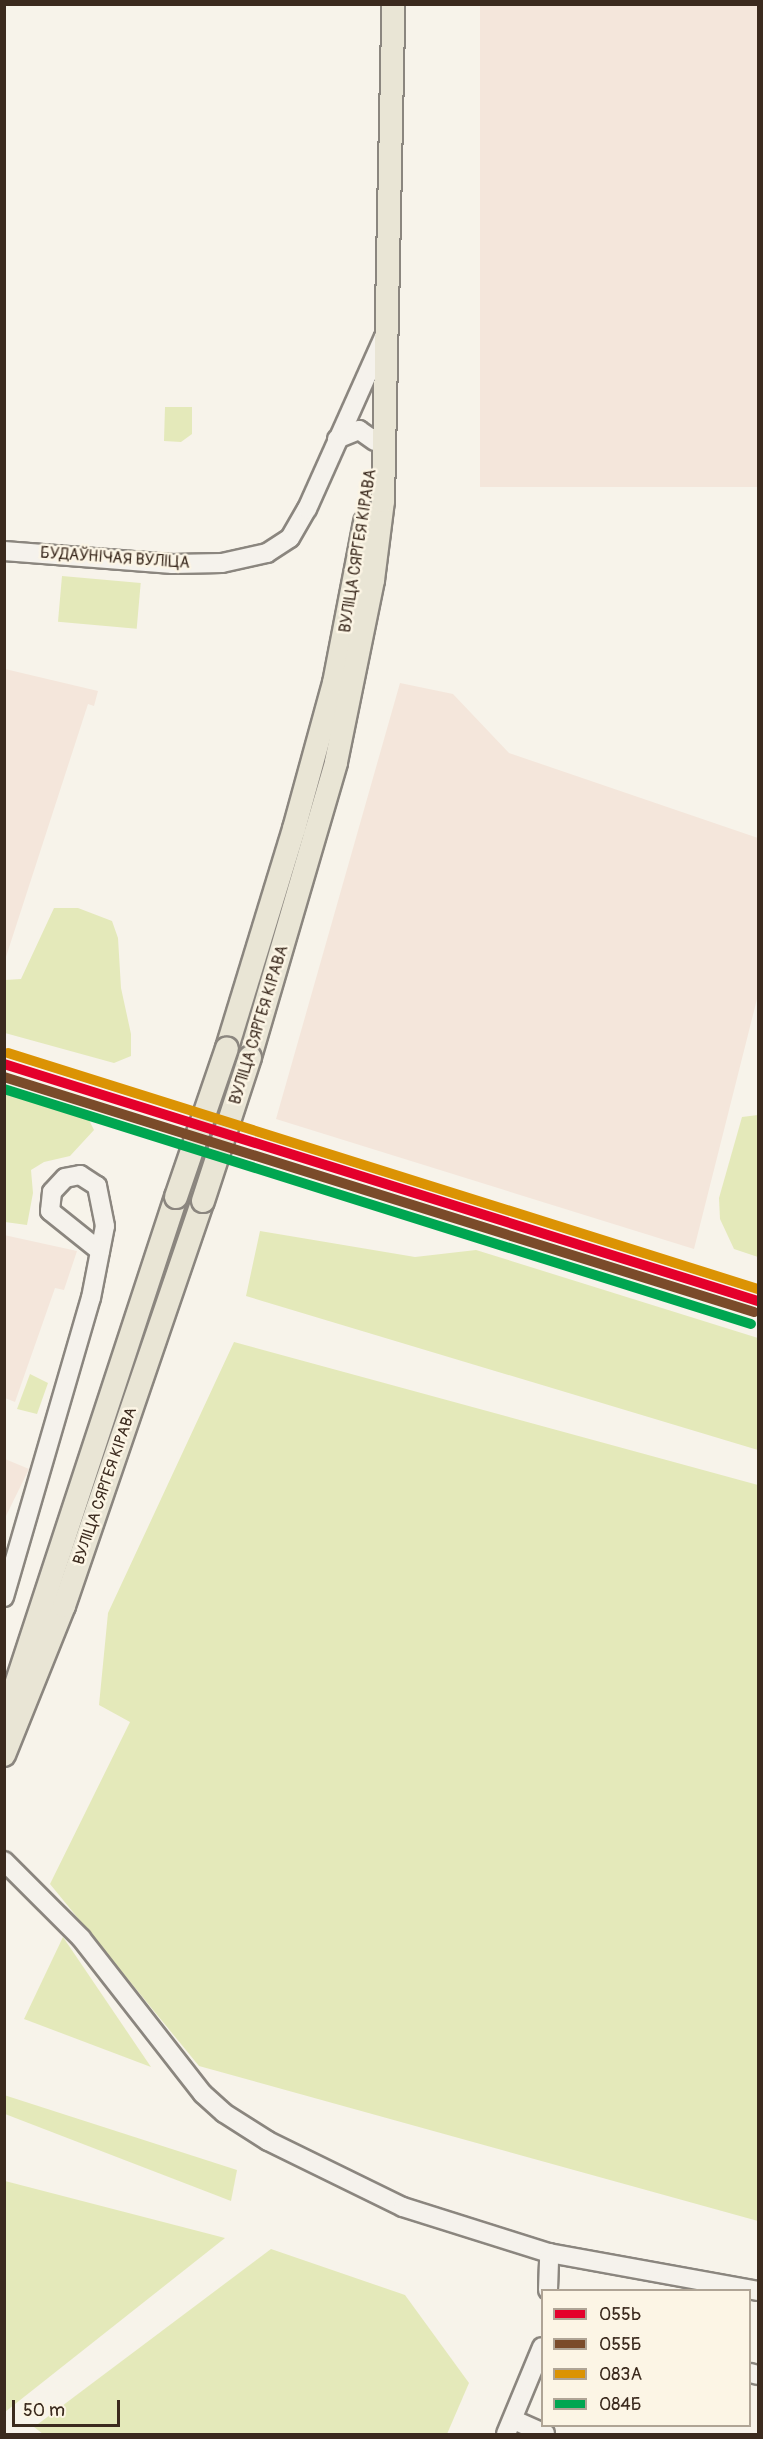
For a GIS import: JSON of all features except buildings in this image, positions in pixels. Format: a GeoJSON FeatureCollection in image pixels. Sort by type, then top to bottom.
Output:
{"type":"FeatureCollection","features":[{"type":"Feature","properties":{"kind":"main road","name":"ВУЛІЦА СЯРГЕЯ КІРАВА"},"geometry":{"type":"LineString","coordinates":[[4,1720],[226,1048],[294,829],[334,683],[366,519],[375,441],[376,376],[388,328],[393,4]]}},
{"type":"Feature","properties":{"kind":"main road","name":"ВУЛІЦА СЯРГЕЯ КІРАВА"},"geometry":{"type":"LineString","coordinates":[[4,1755],[64,1606],[250,1057],[305,878],[355,676],[383,501],[376,376]]}},
{"type":"Feature","properties":{"kind":"street","name":"БУДАЎНІЧАЯ ВУЛІЦА"},"geometry":{"type":"LineString","coordinates":[[4,550],[173,564],[222,563],[267,554],[290,538],[307,509],[337,439],[376,376]]}},
{"type":"Feature","properties":{"kind":"street"},"geometry":{"type":"LineString","coordinates":[[337,439],[359,430],[375,441]]}},
{"type":"Feature","properties":{"kind":"street"},"geometry":{"type":"LineString","coordinates":[[4,1597],[91,1298],[100,1251]]}},
{"type":"Feature","properties":{"kind":"street"},"geometry":{"type":"LineString","coordinates":[[4,1861],[81,1938],[186,2073],[224,2113],[268,2141],[403,2207],[549,2253],[748,2289]]}},
{"type":"Feature","properties":{"kind":"street"},"geometry":{"type":"LineString","coordinates":[[548,2289],[549,2253]]}},
{"type":"Feature","properties":{"kind":"street"},"geometry":{"type":"LineString","coordinates":[[541,2352],[510,2427],[546,2434]]}},
{"type":"Feature","properties":{"kind":"shaded area"},"geometry":{"type":"Polygon","coordinates":[[[480,5],[758,5],[758,487],[480,487],[480,5]]]}},
{"type":"Feature","properties":{"kind":"shaded area"},"geometry":{"type":"Polygon","coordinates":[[[5,669],[98,691],[94,706],[88,704],[5,960],[5,669]]]}},
{"type":"Feature","properties":{"kind":"shaded area"},"geometry":{"type":"Polygon","coordinates":[[[400,683],[453,694],[509,753],[758,838],[758,995],[694,1249],[276,1119],[400,683]]]}},
{"type":"Feature","properties":{"kind":"shaded area"},"geometry":{"type":"Polygon","coordinates":[[[4,1235],[77,1251],[64,1290],[55,1288],[15,1402],[5,1398],[4,1235]]]}},
{"type":"Feature","properties":{"kind":"shaded area"},"geometry":{"type":"Polygon","coordinates":[[[5,1459],[29,1469],[5,1518],[5,1459]]]}},
{"type":"Feature","properties":{"kind":"green space"},"geometry":{"type":"Polygon","coordinates":[[[165,407],[192,407],[192,434],[181,442],[164,441],[165,407]]]}},
{"type":"Feature","properties":{"kind":"green space"},"geometry":{"type":"Polygon","coordinates":[[[62,576],[141,583],[137,629],[58,622],[62,576]]]}},
{"type":"Feature","properties":{"kind":"green space"},"geometry":{"type":"Polygon","coordinates":[[[54,908],[78,908],[112,921],[118,938],[121,988],[131,1034],[131,1056],[114,1063],[5,1033],[5,980],[21,979],[54,908]]]}},
{"type":"Feature","properties":{"kind":"green space"},"geometry":{"type":"Polygon","coordinates":[[[5,1094],[88,1118],[94,1130],[70,1156],[44,1162],[31,1170],[33,1193],[27,1225],[5,1222],[5,1094]]]}},
{"type":"Feature","properties":{"kind":"green space"},"geometry":{"type":"Polygon","coordinates":[[[758,1115],[758,1257],[734,1249],[720,1219],[719,1198],[742,1117],[758,1115]]]}},
{"type":"Feature","properties":{"kind":"green space"},"geometry":{"type":"Polygon","coordinates":[[[260,1231],[415,1257],[476,1250],[758,1338],[758,1450],[246,1296],[260,1231]]]}},
{"type":"Feature","properties":{"kind":"green space"},"geometry":{"type":"Polygon","coordinates":[[[234,1342],[758,1485],[758,2221],[199,2066],[50,1884],[130,1722],[99,1705],[108,1613],[234,1342]]]}},
{"type":"Feature","properties":{"kind":"green space"},"geometry":{"type":"Polygon","coordinates":[[[30,1374],[48,1383],[37,1414],[17,1409],[30,1374]]]}},
{"type":"Feature","properties":{"kind":"green space"},"geometry":{"type":"Polygon","coordinates":[[[63,1937],[151,2067],[24,2019],[63,1937]]]}},
{"type":"Feature","properties":{"kind":"green space"},"geometry":{"type":"Polygon","coordinates":[[[4,2095],[237,2170],[231,2201],[5,2114],[4,2095]]]}},
{"type":"Feature","properties":{"kind":"green space"},"geometry":{"type":"Polygon","coordinates":[[[4,2181],[225,2238],[5,2412],[4,2181]]]}},
{"type":"Feature","properties":{"kind":"green space"},"geometry":{"type":"Polygon","coordinates":[[[271,2249],[405,2295],[469,2383],[447,2434],[43,2434],[34,2427],[271,2249]]]}},
{"type":"Feature","properties":{"kind":"railway"},"geometry":{"type":"LineString","coordinates":[[4,1051],[758,1287]]}},
{"type":"Feature","properties":{"kind":"transit line","name":"083А"},"geometry":{"type":"LineString","coordinates":[[8,1053],[758,1289]]}},
{"type":"Feature","properties":{"kind":"transit line","name":"055Ь"},"geometry":{"type":"LineString","coordinates":[[4,1064],[758,1301]]}},
{"type":"Feature","properties":{"kind":"transit line","name":"055Б"},"geometry":{"type":"LineString","coordinates":[[4,1077],[754,1312]]}},
{"type":"Feature","properties":{"kind":"transit line","name":"084Б"},"geometry":{"type":"LineString","coordinates":[[4,1089],[751,1324]]}}]}
